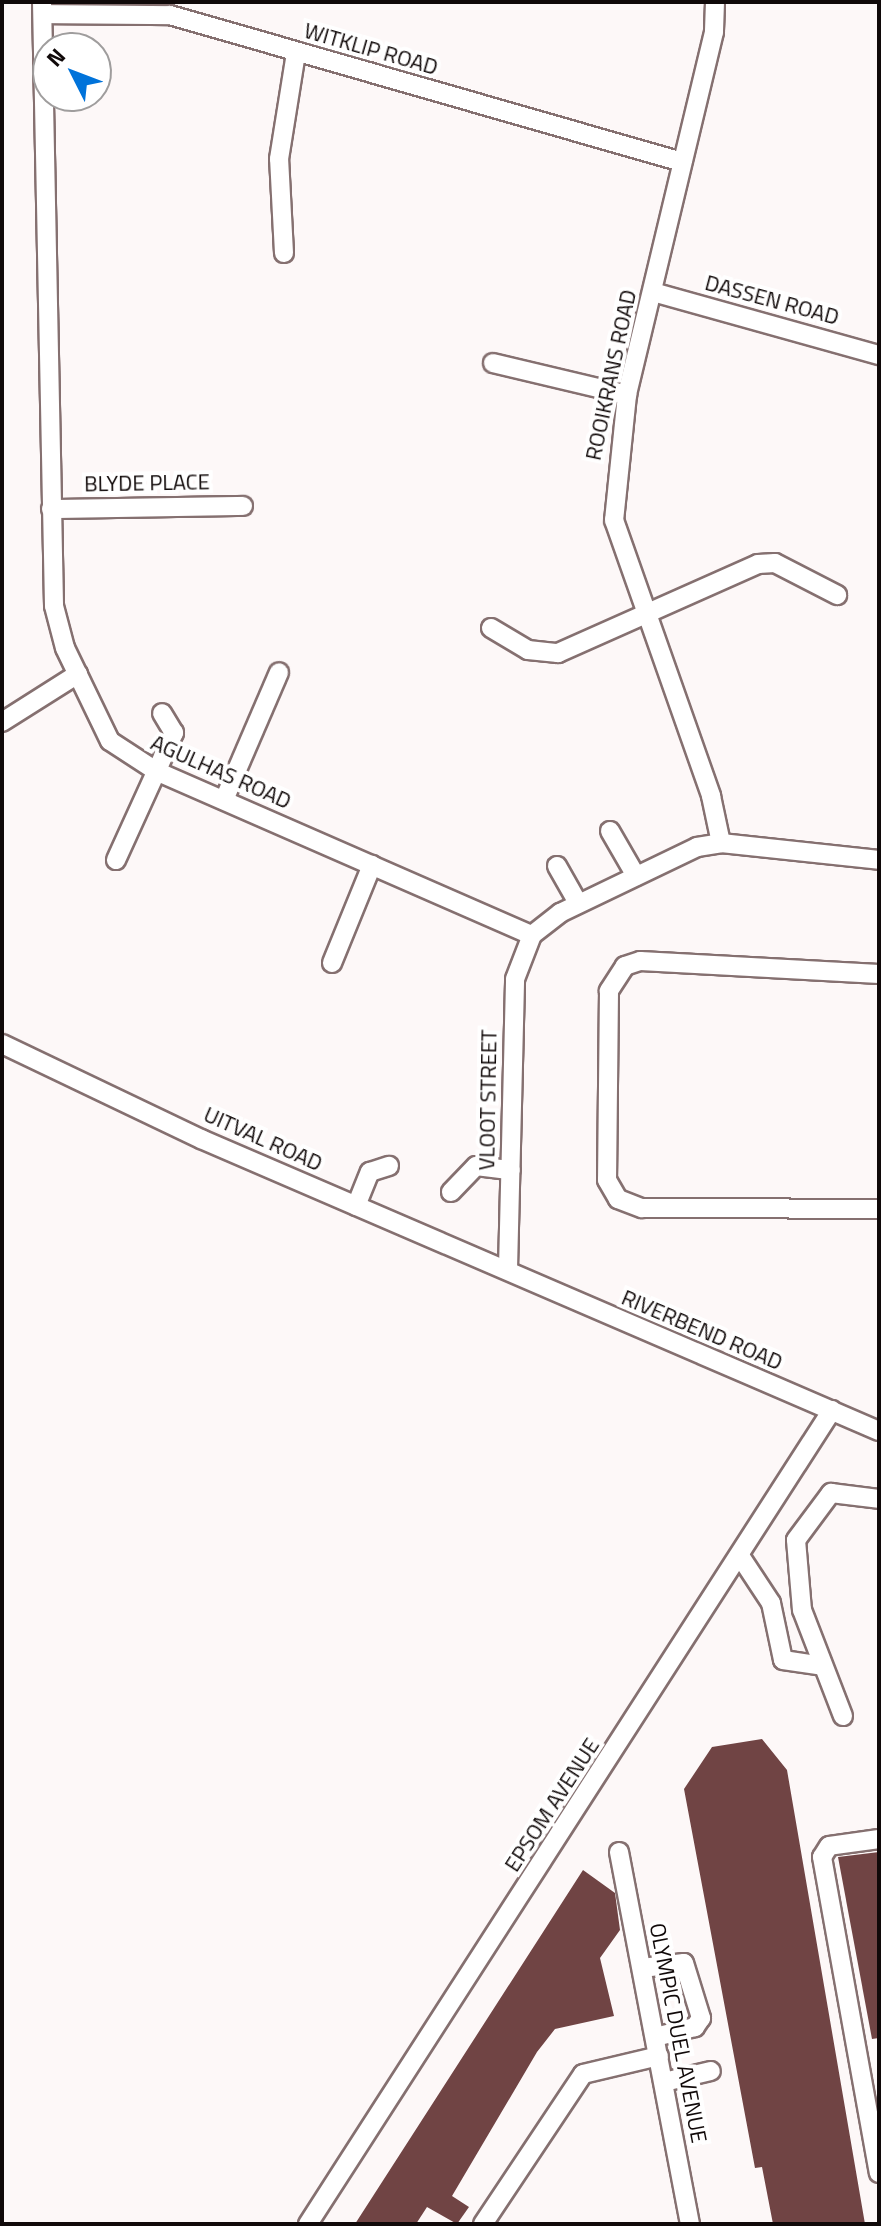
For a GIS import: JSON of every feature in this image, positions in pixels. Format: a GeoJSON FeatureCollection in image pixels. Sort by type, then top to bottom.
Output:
{"type":"FeatureCollection","features":[{"type":"Feature","properties":{"kind":"street","name":"ROOIKRANS ROAD"},"geometry":{"type":"LineString","coordinates":[[715,2],[653,292],[627,395],[614,520],[644,618],[695,748],[721,843]]}},
{"type":"Feature","properties":{"kind":"street","name":"WITKLIP ROAD"},"geometry":{"type":"LineString","coordinates":[[43,8],[170,15],[682,162]]}},
{"type":"Feature","properties":{"kind":"street","name":"AGULHAS ROAD"},"geometry":{"type":"LineString","coordinates":[[43,8],[51,509],[56,620],[110,741],[156,771],[532,935]]}},
{"type":"Feature","properties":{"kind":"street"},"geometry":{"type":"LineString","coordinates":[[284,253],[279,159],[296,53]]}},
{"type":"Feature","properties":{"kind":"street","name":"DASSEN ROAD"},"geometry":{"type":"LineString","coordinates":[[653,292],[878,351]]}},
{"type":"Feature","properties":{"kind":"street"},"geometry":{"type":"LineString","coordinates":[[493,363],[627,395]]}},
{"type":"Feature","properties":{"kind":"street","name":"BLYDE PLACE"},"geometry":{"type":"LineString","coordinates":[[51,509],[243,506]]}},
{"type":"Feature","properties":{"kind":"street"},"geometry":{"type":"LineString","coordinates":[[491,628],[528,650],[558,653],[644,618],[758,564],[775,563],[837,595]]}},
{"type":"Feature","properties":{"kind":"street"},"geometry":{"type":"LineString","coordinates":[[224,800],[279,672]]}},
{"type":"Feature","properties":{"kind":"street"},"geometry":{"type":"LineString","coordinates":[[2,722],[78,674]]}},
{"type":"Feature","properties":{"kind":"street"},"geometry":{"type":"LineString","coordinates":[[116,860],[174,733],[162,713]]}},
{"type":"Feature","properties":{"kind":"street"},"geometry":{"type":"LineString","coordinates":[[610,831],[636,876]]}},
{"type":"Feature","properties":{"kind":"street"},"geometry":{"type":"LineString","coordinates":[[532,935],[578,903],[636,876],[721,843],[879,860]]}},
{"type":"Feature","properties":{"kind":"street"},"geometry":{"type":"LineString","coordinates":[[332,963],[372,865]]}},
{"type":"Feature","properties":{"kind":"street"},"geometry":{"type":"LineString","coordinates":[[557,866],[578,903]]}},
{"type":"Feature","properties":{"kind":"street","name":"VLOOT STREET"},"geometry":{"type":"LineString","coordinates":[[508,1269],[515,979],[532,935]]}},
{"type":"Feature","properties":{"kind":"street"},"geometry":{"type":"LineString","coordinates":[[879,974],[640,961],[625,966],[609,991],[607,1180],[618,1199],[642,1208],[879,1209]]}},
{"type":"Feature","properties":{"kind":"street","name":"UITVAL ROAD"},"geometry":{"type":"LineString","coordinates":[[2,1044],[356,1206],[508,1269]]}},
{"type":"Feature","properties":{"kind":"street"},"geometry":{"type":"LineString","coordinates":[[356,1206],[370,1172],[389,1166]]}},
{"type":"Feature","properties":{"kind":"street"},"geometry":{"type":"LineString","coordinates":[[451,1192],[476,1166],[511,1170]]}},
{"type":"Feature","properties":{"kind":"street","name":"RIVERBEND ROAD"},"geometry":{"type":"LineString","coordinates":[[508,1269],[879,1431]]}},
{"type":"Feature","properties":{"kind":"street","name":"EPSOM AVENUE"},"geometry":{"type":"LineString","coordinates":[[308,2224],[742,1559],[832,1410]]}},
{"type":"Feature","properties":{"kind":"street"},"geometry":{"type":"LineString","coordinates":[[843,1716],[796,1588],[799,1531],[831,1493],[879,1499]]}},
{"type":"Feature","properties":{"kind":"street"},"geometry":{"type":"LineString","coordinates":[[742,1559],[771,1603],[783,1660],[823,1666]]}},
{"type":"Feature","properties":{"kind":"street"},"geometry":{"type":"LineString","coordinates":[[879,1839],[823,1851],[879,2173]]}},
{"type":"Feature","properties":{"kind":"street","name":"OLYMPIC DUEL AVENUE"},"geometry":{"type":"LineString","coordinates":[[619,1852],[690,2224]]}},
{"type":"Feature","properties":{"kind":"street"},"geometry":{"type":"LineString","coordinates":[[483,2224],[580,2077],[657,2046],[695,2027],[701,2018],[684,1963],[642,1968]]}},
{"type":"Feature","properties":{"kind":"street"},"geometry":{"type":"LineString","coordinates":[[664,2082],[711,2071]]}},
{"type":"Feature","properties":{"kind":"building"},"geometry":{"type":"Polygon","coordinates":[[[762,1739],[787,1770],[865,2224],[773,2224],[762,2167],[755,2168],[684,1789],[712,1747],[762,1739]]]}},
{"type":"Feature","properties":{"kind":"building"},"geometry":{"type":"Polygon","coordinates":[[[879,1852],[879,2038],[872,2039],[838,1857],[879,1852]]]}},
{"type":"Feature","properties":{"kind":"building"},"geometry":{"type":"Polygon","coordinates":[[[583,1870],[615,1893],[620,1930],[600,1958],[614,2016],[555,2029],[537,2052],[452,2196],[469,2207],[457,2224],[427,2207],[416,2224],[355,2224],[583,1870]]]}}]}
